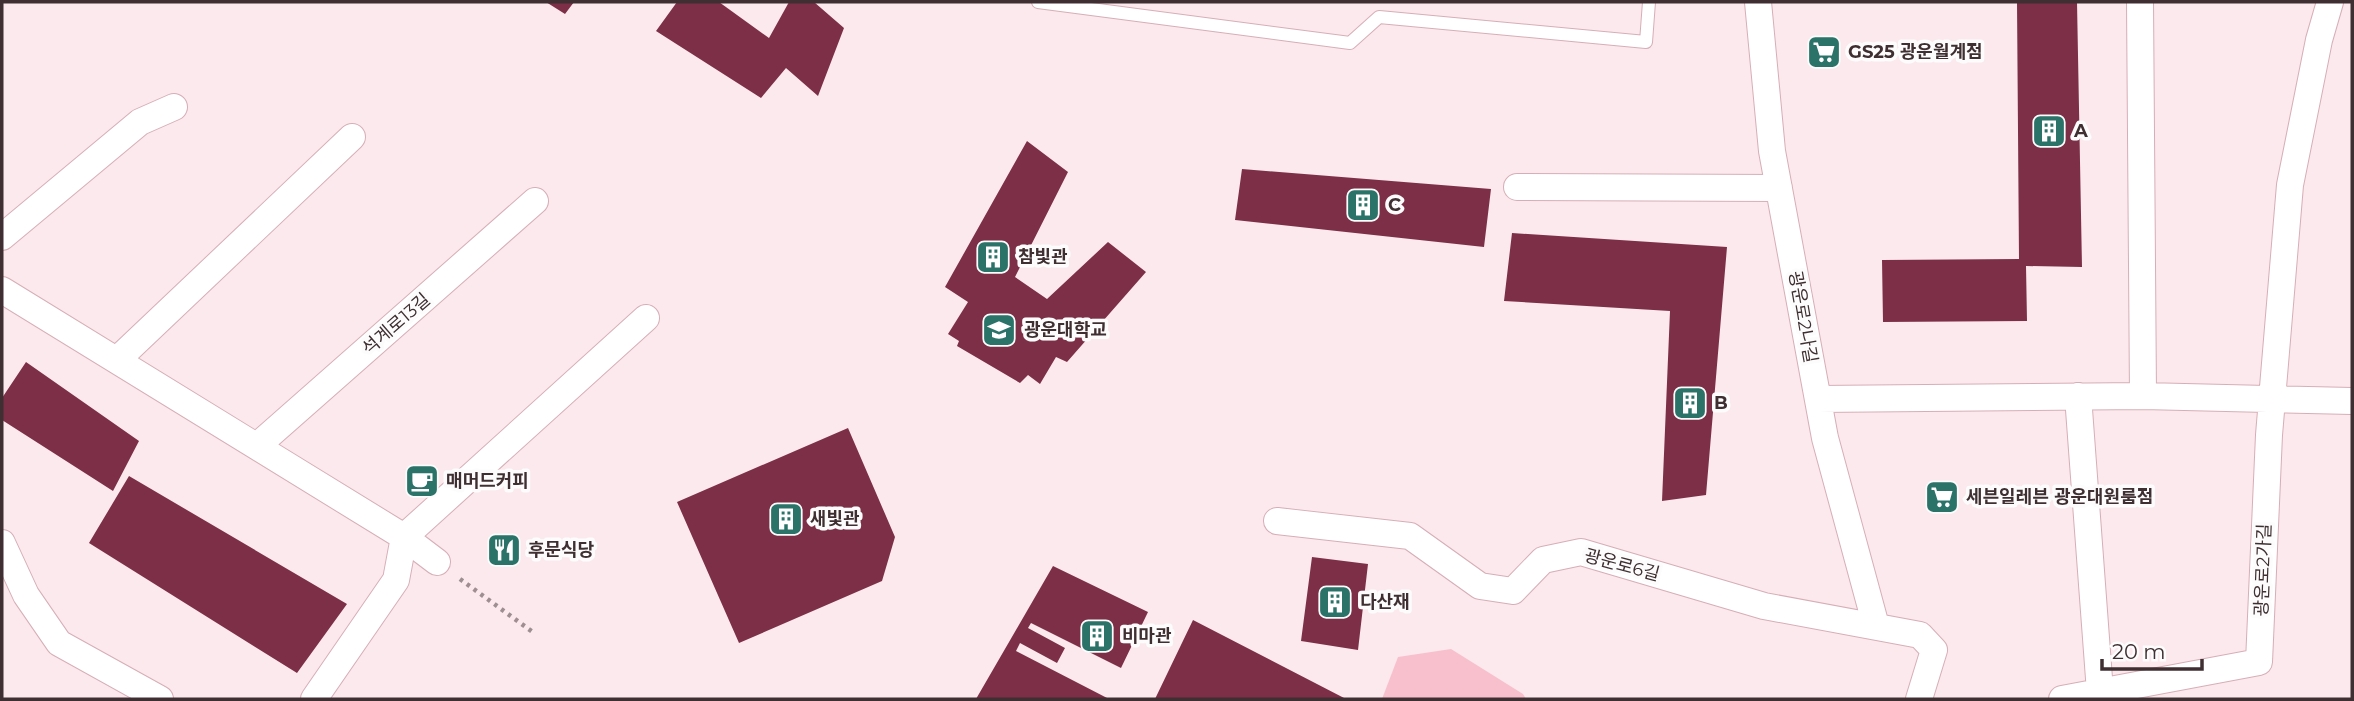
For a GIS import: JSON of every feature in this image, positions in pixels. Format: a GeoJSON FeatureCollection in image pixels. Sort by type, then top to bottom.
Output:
{"type":"FeatureCollection","features":[{"type":"Feature","properties":{"kind":"street","name":"광운로2나길"},"geometry":{"type":"LineString","coordinates":[[1758,2],[1773,151],[1825,438],[1876,626]]}},
{"type":"Feature","properties":{"kind":"street"},"geometry":{"type":"LineString","coordinates":[[2140,2],[2143,396]]}},
{"type":"Feature","properties":{"kind":"street","name":"광운로2가길"},"geometry":{"type":"LineString","coordinates":[[2062,699],[2259,662],[2271,399],[2290,185],[2319,40],[2330,2]]}},
{"type":"Feature","properties":{"kind":"street"},"geometry":{"type":"LineString","coordinates":[[2,237],[140,122],[174,107]]}},
{"type":"Feature","properties":{"kind":"street"},"geometry":{"type":"LineString","coordinates":[[117,360],[352,137]]}},
{"type":"Feature","properties":{"kind":"street"},"geometry":{"type":"LineString","coordinates":[[1517,187],[1779,188]]}},
{"type":"Feature","properties":{"kind":"street","name":"석계로13길"},"geometry":{"type":"LineString","coordinates":[[257,446],[535,201]]}},
{"type":"Feature","properties":{"kind":"street"},"geometry":{"type":"LineString","coordinates":[[2,290],[404,537],[437,562]]}},
{"type":"Feature","properties":{"kind":"street"},"geometry":{"type":"LineString","coordinates":[[314,699],[396,580],[404,537],[646,317]]}},
{"type":"Feature","properties":{"kind":"street"},"geometry":{"type":"LineString","coordinates":[[2078,396],[2100,692]]}},
{"type":"Feature","properties":{"kind":"street"},"geometry":{"type":"LineString","coordinates":[[1818,399],[2143,396],[2352,401]]}},
{"type":"Feature","properties":{"kind":"street","name":"광운로6길"},"geometry":{"type":"LineString","coordinates":[[1277,521],[1410,536],[1480,586],[1513,591],[1543,560],[1581,551],[1764,606],[1920,635],[1934,650],[1919,699]]}},
{"type":"Feature","properties":{"kind":"street"},"geometry":{"type":"LineString","coordinates":[[2,543],[26,595],[59,643],[160,699]]}},
{"type":"Feature","properties":{"kind":"lane"},"geometry":{"type":"LineString","coordinates":[[1038,2],[1350,43],[1379,17],[1646,42],[1649,2]]}},
{"type":"Feature","properties":{"kind":"path"},"geometry":{"type":"LineString","coordinates":[[437,562],[534,633]]}},
{"type":"Feature","properties":{"kind":"shaded area"},"geometry":{"type":"Polygon","coordinates":[[[1451,649],[1523,694],[1526,699],[1382,699],[1398,657],[1451,649]]]}},
{"type":"Feature","properties":{"kind":"building"},"geometry":{"type":"Polygon","coordinates":[[[546,2],[574,2],[565,14],[546,2]]]}},
{"type":"Feature","properties":{"kind":"building"},"geometry":{"type":"Polygon","coordinates":[[[677,2],[719,2],[769,38],[789,2],[814,2],[844,28],[818,96],[786,68],[761,98],[656,31],[677,2]]]}},
{"type":"Feature","properties":{"kind":"building","name":"A"},"geometry":{"type":"Polygon","coordinates":[[[2017,2],[2077,2],[2082,267],[2026,266],[2027,321],[1883,322],[1882,260],[2019,259],[2017,2]]]}},
{"type":"Feature","properties":{"kind":"building","name":"참빛관"},"geometry":{"type":"Polygon","coordinates":[[[1027,141],[1068,172],[1015,277],[1047,299],[1108,242],[1146,272],[1067,362],[1056,357],[1040,384],[1028,375],[1020,383],[957,346],[959,341],[948,334],[968,302],[945,287],[1027,141]]]}},
{"type":"Feature","properties":{"kind":"building","name":"C"},"geometry":{"type":"Polygon","coordinates":[[[1242,169],[1491,189],[1484,247],[1235,220],[1242,169]]]}},
{"type":"Feature","properties":{"kind":"building","name":"B"},"geometry":{"type":"Polygon","coordinates":[[[1512,233],[1727,247],[1706,495],[1662,501],[1670,311],[1504,301],[1512,233]]]}},
{"type":"Feature","properties":{"kind":"building"},"geometry":{"type":"Polygon","coordinates":[[[26,362],[139,441],[113,491],[2,420],[2,398],[26,362]]]}},
{"type":"Feature","properties":{"kind":"building","name":"새빛관"},"geometry":{"type":"Polygon","coordinates":[[[848,428],[895,537],[882,581],[739,643],[677,502],[848,428]]]}},
{"type":"Feature","properties":{"kind":"building"},"geometry":{"type":"Polygon","coordinates":[[[129,476],[347,604],[297,673],[89,543],[129,476]]]}},
{"type":"Feature","properties":{"kind":"building","name":"다산재"},"geometry":{"type":"Polygon","coordinates":[[[1312,557],[1368,564],[1358,650],[1301,641],[1312,557]]]}},
{"type":"Feature","properties":{"kind":"building","name":"비마관"},"geometry":{"type":"Polygon","coordinates":[[[1053,566],[1148,612],[1121,668],[1031,623],[1028,628],[1065,648],[1057,663],[1020,643],[1016,651],[1109,699],[976,699],[1053,566]]]}},
{"type":"Feature","properties":{"kind":"building","name":"비마관"},"geometry":{"type":"Polygon","coordinates":[[[1193,620],[1346,699],[1155,699],[1193,620]]]}},
{"type":"Feature","properties":{"kind":"place","name":"GS25 광운월계점"},"geometry":{"type":"Point","coordinates":[1824,52]}},
{"type":"Feature","properties":{"kind":"place","name":"A"},"geometry":{"type":"Point","coordinates":[2049,131]}},
{"type":"Feature","properties":{"kind":"place","name":"C"},"geometry":{"type":"Point","coordinates":[1363,205]}},
{"type":"Feature","properties":{"kind":"place","name":"참빛관"},"geometry":{"type":"Point","coordinates":[993,257]}},
{"type":"Feature","properties":{"kind":"place","name":"광운대학교"},"geometry":{"type":"Point","coordinates":[999,330]}},
{"type":"Feature","properties":{"kind":"place","name":"B"},"geometry":{"type":"Point","coordinates":[1690,403]}},
{"type":"Feature","properties":{"kind":"place","name":"매머드커피"},"geometry":{"type":"Point","coordinates":[422,481]}},
{"type":"Feature","properties":{"kind":"place","name":"세븐일레븐 광운대원룸점"},"geometry":{"type":"Point","coordinates":[1942,497]}},
{"type":"Feature","properties":{"kind":"place","name":"새빛관"},"geometry":{"type":"Point","coordinates":[786,519]}},
{"type":"Feature","properties":{"kind":"place","name":"후문식당"},"geometry":{"type":"Point","coordinates":[504,550]}},
{"type":"Feature","properties":{"kind":"place","name":"다산재"},"geometry":{"type":"Point","coordinates":[1335,602]}},
{"type":"Feature","properties":{"kind":"place","name":"비마관"},"geometry":{"type":"Point","coordinates":[1097,636]}}]}
